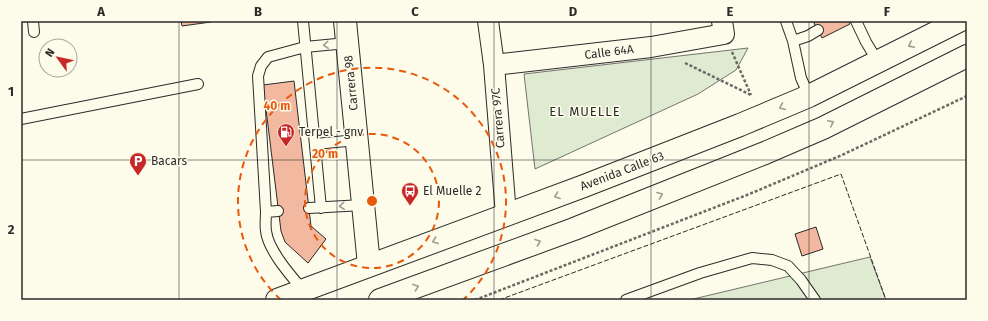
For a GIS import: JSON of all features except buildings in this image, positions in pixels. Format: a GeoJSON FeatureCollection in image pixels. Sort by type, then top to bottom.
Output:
{"type":"FeatureCollection","features":[{"type":"Feature","properties":{"kind":"main road","name":"Carrera 98"},"geometry":{"type":"LineString","coordinates":[[345,21],[369,265]]}},
{"type":"Feature","properties":{"kind":"main road","name":"Avenida Calle 63"},"geometry":{"type":"LineString","coordinates":[[277,300],[506,216],[733,128],[809,96],[878,62],[935,26],[959,21]]}},
{"type":"Feature","properties":{"kind":"main road"},"geometry":{"type":"LineString","coordinates":[[380,300],[574,229],[758,156],[823,128],[967,56]]}},
{"type":"Feature","properties":{"kind":"street","name":"Carrera 97C"},"geometry":{"type":"LineString","coordinates":[[488,21],[494,65],[506,216]]}},
{"type":"Feature","properties":{"kind":"street","name":"Calle 64A"},"geometry":{"type":"LineString","coordinates":[[494,65],[651,47],[723,28]]}},
{"type":"Feature","properties":{"kind":"lane"},"geometry":{"type":"LineString","coordinates":[[33,21],[34,32]]}},
{"type":"Feature","properties":{"kind":"lane"},"geometry":{"type":"LineString","coordinates":[[303,21],[322,208]]}},
{"type":"Feature","properties":{"kind":"lane"},"geometry":{"type":"LineString","coordinates":[[786,21],[793,41],[801,78],[809,96]]}},
{"type":"Feature","properties":{"kind":"lane"},"geometry":{"type":"LineString","coordinates":[[856,21],[878,62]]}},
{"type":"Feature","properties":{"kind":"lane"},"geometry":{"type":"LineString","coordinates":[[793,41],[818,30]]}},
{"type":"Feature","properties":{"kind":"lane"},"geometry":{"type":"LineString","coordinates":[[303,290],[289,274],[273,250],[266,232],[258,76],[260,66],[268,57],[305,47],[347,43]]}},
{"type":"Feature","properties":{"kind":"lane"},"geometry":{"type":"LineString","coordinates":[[21,119],[198,84]]}},
{"type":"Feature","properties":{"kind":"lane"},"geometry":{"type":"LineString","coordinates":[[315,144],[357,140]]}},
{"type":"Feature","properties":{"kind":"lane"},"geometry":{"type":"LineString","coordinates":[[309,208],[363,205]]}},
{"type":"Feature","properties":{"kind":"lane"},"geometry":{"type":"LineString","coordinates":[[266,212],[278,211]]}},
{"type":"Feature","properties":{"kind":"lane"},"geometry":{"type":"LineString","coordinates":[[626,300],[700,273],[752,258],[772,260],[788,266],[801,280],[815,300]]}},
{"type":"Feature","properties":{"kind":"path"},"geometry":{"type":"LineString","coordinates":[[684,63],[752,95],[723,28]]}},
{"type":"Feature","properties":{"kind":"path"},"geometry":{"type":"LineString","coordinates":[[475,300],[762,189],[842,155],[967,96]]}},
{"type":"Feature","properties":{"kind":"green space"},"geometry":{"type":"Polygon","coordinates":[[[748,48],[736,70],[698,94],[535,169],[524,74],[748,48]]]}},
{"type":"Feature","properties":{"kind":"green space"},"geometry":{"type":"Polygon","coordinates":[[[870,257],[886,300],[689,300],[870,257]]]}},
{"type":"Feature","properties":{"kind":"fence"},"geometry":{"type":"LineString","coordinates":[[499,300],[841,174],[886,300]]}},
{"type":"Feature","properties":{"kind":"place","name":"Terpel - gnv"},"geometry":{"type":"Point","coordinates":[286,147]}},
{"type":"Feature","properties":{"kind":"place","name":"Bacars"},"geometry":{"type":"Point","coordinates":[138,176]}},
{"type":"Feature","properties":{"kind":"place","name":"El Muelle 2"},"geometry":{"type":"Point","coordinates":[410,206]}},
{"type":"Feature","properties":{"kind":"district","name":"EL MUELLE"},"geometry":{"type":"Point","coordinates":[585,111]}}]}
